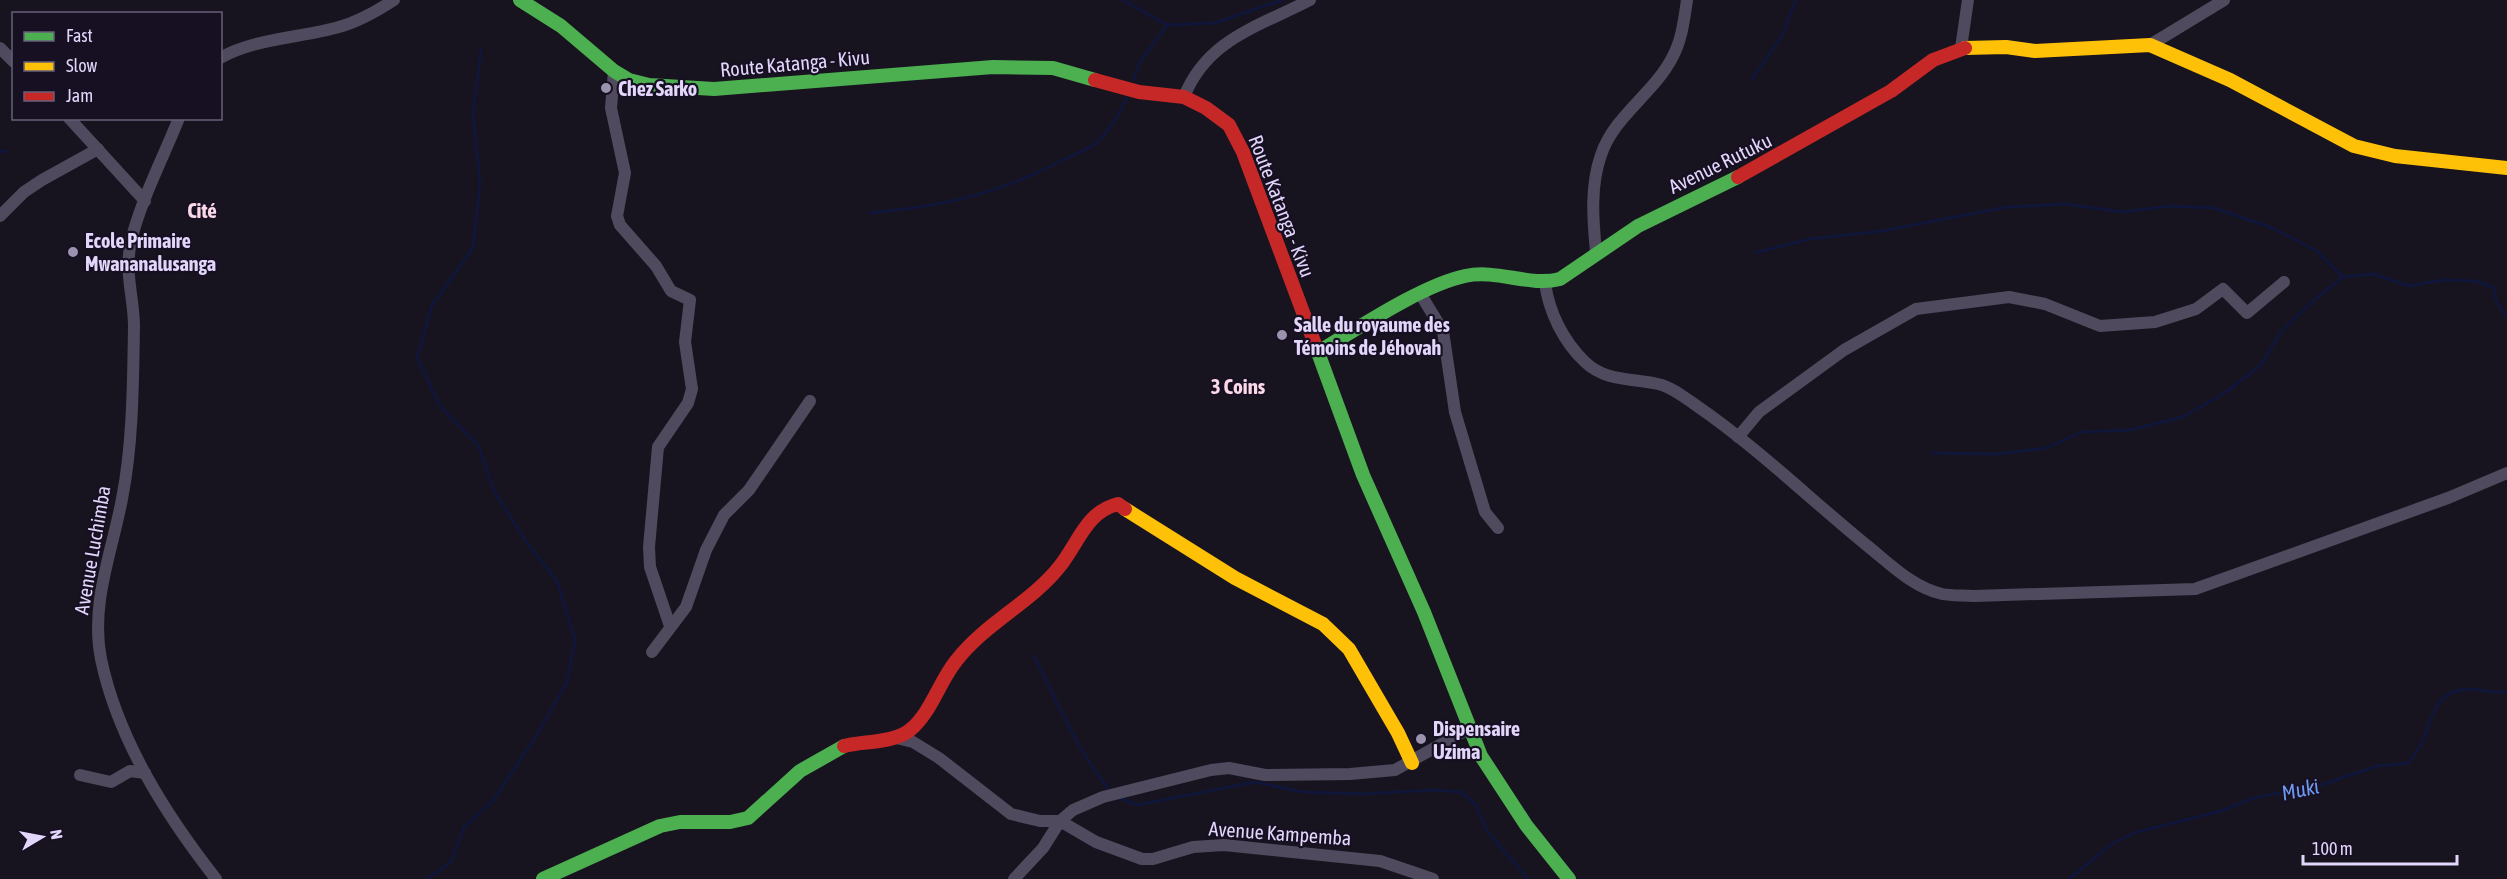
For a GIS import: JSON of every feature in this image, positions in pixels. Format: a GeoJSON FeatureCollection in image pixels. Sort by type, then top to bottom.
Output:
{"type":"FeatureCollection","features":[{"type":"Feature","properties":{"kind":"main road","name":"Route Katanga - Kivu"},"geometry":{"type":"LineString","coordinates":[[520,0],[568,32],[614,71],[628,80],[649,85],[714,89],[1027,67],[1053,68],[1139,92],[1184,97],[1206,108],[1229,125],[1243,152],[1363,475],[1424,612],[1481,756],[1503,792],[1569,879]]}},
{"type":"Feature","properties":{"kind":"main road","name":"Avenue Rutuku"},"geometry":{"type":"LineString","coordinates":[[1545,283],[1560,279],[1574,271],[1596,252],[1695,196],[1755,170],[1891,91],[1933,60],[1961,48],[2006,47],[2034,51],[2150,45]]}},
{"type":"Feature","properties":{"kind":"main road"},"geometry":{"type":"LineString","coordinates":[[2150,45],[2230,80],[2354,146],[2395,156],[2507,168]]}},
{"type":"Feature","properties":{"kind":"main road"},"geometry":{"type":"LineString","coordinates":[[1318,352],[1440,285],[1464,276],[1491,273],[1545,283]]}},
{"type":"Feature","properties":{"kind":"main road"},"geometry":{"type":"LineString","coordinates":[[543,879],[590,860],[628,837],[649,829],[671,823],[739,821],[751,816],[801,769],[818,758],[859,741],[896,738],[910,730],[943,676],[977,637],[1042,587],[1062,563],[1084,528],[1110,505],[1118,504],[1235,579],[1323,624],[1349,649],[1398,733],[1412,763]]}},
{"type":"Feature","properties":{"kind":"street"},"geometry":{"type":"LineString","coordinates":[[222,57],[237,49],[340,27],[377,11],[394,0]]}},
{"type":"Feature","properties":{"kind":"street"},"geometry":{"type":"LineString","coordinates":[[1184,97],[1200,65],[1212,52],[1310,0]]}},
{"type":"Feature","properties":{"kind":"street"},"geometry":{"type":"LineString","coordinates":[[1596,252],[1594,192],[1601,155],[1629,111],[1672,60],[1680,40],[1687,0]]}},
{"type":"Feature","properties":{"kind":"street"},"geometry":{"type":"LineString","coordinates":[[1961,48],[1968,0]]}},
{"type":"Feature","properties":{"kind":"street"},"geometry":{"type":"LineString","coordinates":[[2150,45],[2224,0]]}},
{"type":"Feature","properties":{"kind":"street"},"geometry":{"type":"LineString","coordinates":[[0,48],[12,60]]}},
{"type":"Feature","properties":{"kind":"street"},"geometry":{"type":"LineString","coordinates":[[614,71],[611,108],[625,173],[616,216],[620,225],[656,266],[671,291],[690,300],[691,303],[686,321],[685,342],[692,389],[688,403],[658,447],[649,547],[650,567],[670,626]]}},
{"type":"Feature","properties":{"kind":"street"},"geometry":{"type":"LineString","coordinates":[[71,120],[146,201]]}},
{"type":"Feature","properties":{"kind":"street","name":"Avenue Luchimba"},"geometry":{"type":"LineString","coordinates":[[178,120],[132,239],[127,266],[134,323],[128,453],[122,498],[99,597],[98,624],[101,658],[115,711],[145,773],[216,879]]}},
{"type":"Feature","properties":{"kind":"street"},"geometry":{"type":"LineString","coordinates":[[0,216],[24,192],[98,149]]}},
{"type":"Feature","properties":{"kind":"street"},"geometry":{"type":"LineString","coordinates":[[1738,436],[1760,412],[1844,350],[1916,309],[2009,297],[2045,304],[2100,326],[2155,322],[2196,309],[2223,289],[2247,314],[2284,282]]}},
{"type":"Feature","properties":{"kind":"street"},"geometry":{"type":"LineString","coordinates":[[1545,283],[1548,305],[1555,320],[1583,361],[1594,370],[1608,377],[1660,384],[1695,404],[1738,436],[1826,513],[1919,585],[1943,594],[1974,596],[2195,589],[2448,498],[2507,473]]}},
{"type":"Feature","properties":{"kind":"street"},"geometry":{"type":"LineString","coordinates":[[1421,295],[1443,331],[1455,412],[1485,512],[1498,528]]}},
{"type":"Feature","properties":{"kind":"street"},"geometry":{"type":"LineString","coordinates":[[652,652],[686,607],[706,550],[724,515],[749,490],[810,401]]}},
{"type":"Feature","properties":{"kind":"street"},"geometry":{"type":"LineString","coordinates":[[1014,879],[1043,848],[1060,821],[1073,810],[1103,797],[1212,770],[1229,768],[1265,775],[1350,774],[1395,770],[1412,763],[1470,728]]}},
{"type":"Feature","properties":{"kind":"street"},"geometry":{"type":"LineString","coordinates":[[896,738],[913,742],[939,758],[1011,814],[1040,821],[1060,821]]}},
{"type":"Feature","properties":{"kind":"street"},"geometry":{"type":"LineString","coordinates":[[80,775],[111,782],[130,771],[145,773]]}},
{"type":"Feature","properties":{"kind":"street","name":"Avenue Kampemba"},"geometry":{"type":"LineString","coordinates":[[1060,821],[1096,842],[1142,859],[1153,859],[1193,847],[1224,845],[1380,861],[1433,879]]}},
{"type":"Feature","properties":{"kind":"waterway"},"geometry":{"type":"LineString","coordinates":[[1123,0],[1167,25],[1215,23],[1282,0]]}},
{"type":"Feature","properties":{"kind":"waterway"},"geometry":{"type":"LineString","coordinates":[[1752,79],[1782,36],[1796,0]]}},
{"type":"Feature","properties":{"kind":"waterway"},"geometry":{"type":"LineString","coordinates":[[1133,80],[1140,62],[1167,25]]}},
{"type":"Feature","properties":{"kind":"waterway"},"geometry":{"type":"LineString","coordinates":[[427,879],[451,862],[464,827],[492,802],[535,738],[567,682],[575,640],[557,581],[527,543],[494,491],[478,445],[440,406],[417,358],[432,305],[473,248],[480,183],[473,113],[481,50]]}},
{"type":"Feature","properties":{"kind":"waterway"},"geometry":{"type":"LineString","coordinates":[[869,213],[920,207],[966,198],[1035,174],[1096,143],[1114,122],[1126,98]]}},
{"type":"Feature","properties":{"kind":"waterway"},"geometry":{"type":"LineString","coordinates":[[0,152],[6,151]]}},
{"type":"Feature","properties":{"kind":"waterway"},"geometry":{"type":"LineString","coordinates":[[1755,253],[1810,239],[1882,231],[2007,207],[2066,204],[2122,212],[2171,206],[2214,208],[2272,228],[2317,251],[2343,277],[2373,274],[2409,286],[2443,280],[2475,281],[2493,287],[2497,303],[2507,319]]}},
{"type":"Feature","properties":{"kind":"waterway"},"geometry":{"type":"LineString","coordinates":[[1932,453],[1997,454],[2046,448],[2082,432],[2130,430],[2183,417],[2229,390],[2262,364],[2280,333],[2314,300],[2343,277]]}},
{"type":"Feature","properties":{"kind":"waterway"},"geometry":{"type":"LineString","coordinates":[[1034,656],[1078,744],[1111,792]]}},
{"type":"Feature","properties":{"kind":"waterway","name":"Muki"},"geometry":{"type":"LineString","coordinates":[[2069,879],[2113,843],[2137,832],[2221,811],[2253,798],[2321,785],[2377,766],[2409,763],[2422,743],[2434,710],[2444,698],[2451,693],[2466,689],[2507,692]]}},
{"type":"Feature","properties":{"kind":"waterway"},"geometry":{"type":"LineString","coordinates":[[1119,798],[1137,805],[1255,782],[1303,792],[1362,794],[1434,790],[1461,792],[1476,805],[1487,831],[1528,879]]}},
{"type":"Feature","properties":{"kind":"traffic: fast"},"geometry":{"type":"LineString","coordinates":[[520,0],[561,26],[614,71],[629,80],[649,85],[714,89],[993,67],[1053,68],[1095,80]]}},
{"type":"Feature","properties":{"kind":"traffic: fast"},"geometry":{"type":"LineString","coordinates":[[1318,352],[1410,298],[1448,281],[1477,274],[1537,281],[1560,279],[1638,226],[1738,177]]}},
{"type":"Feature","properties":{"kind":"traffic: fast"},"geometry":{"type":"LineString","coordinates":[[1316,347],[1363,475],[1424,612],[1481,756],[1526,825],[1569,879]]}},
{"type":"Feature","properties":{"kind":"traffic: fast"},"geometry":{"type":"LineString","coordinates":[[543,879],[660,826],[680,822],[730,822],[748,818],[800,771],[844,746]]}},
{"type":"Feature","properties":{"kind":"traffic: slow"},"geometry":{"type":"LineString","coordinates":[[1965,48],[2006,47],[2035,51],[2150,45],[2230,80],[2354,146],[2395,156],[2507,168]]}},
{"type":"Feature","properties":{"kind":"traffic: slow"},"geometry":{"type":"LineString","coordinates":[[1125,509],[1235,578],[1323,624],[1349,649],[1398,733],[1412,763]]}},
{"type":"Feature","properties":{"kind":"traffic: jam"},"geometry":{"type":"LineString","coordinates":[[1738,177],[1891,91],[1933,60],[1965,48]]}},
{"type":"Feature","properties":{"kind":"traffic: jam"},"geometry":{"type":"LineString","coordinates":[[1095,80],[1139,92],[1184,97],[1206,108],[1229,125],[1243,152],[1316,347]]}},
{"type":"Feature","properties":{"kind":"traffic: jam"},"geometry":{"type":"LineString","coordinates":[[844,746],[896,737],[910,730],[924,715],[950,669],[980,635],[1048,579],[1067,557],[1084,529],[1098,514],[1118,504],[1125,509]]}},
{"type":"Feature","properties":{"kind":"place","name":"Chez Sarko"},"geometry":{"type":"Point","coordinates":[606,88]}},
{"type":"Feature","properties":{"kind":"place","name":"Ecole Primaire Mwananalusanga"},"geometry":{"type":"Point","coordinates":[73,252]}},
{"type":"Feature","properties":{"kind":"place","name":"Salle du royaume des Témoins de Jéhovah"},"geometry":{"type":"Point","coordinates":[1282,335]}},
{"type":"Feature","properties":{"kind":"place","name":"Dispensaire Uzima"},"geometry":{"type":"Point","coordinates":[1421,739]}},
{"type":"Feature","properties":{"kind":"district","name":"Cité"},"geometry":{"type":"Point","coordinates":[202,210]}},
{"type":"Feature","properties":{"kind":"district","name":"3 Coins"},"geometry":{"type":"Point","coordinates":[1238,386]}}]}
